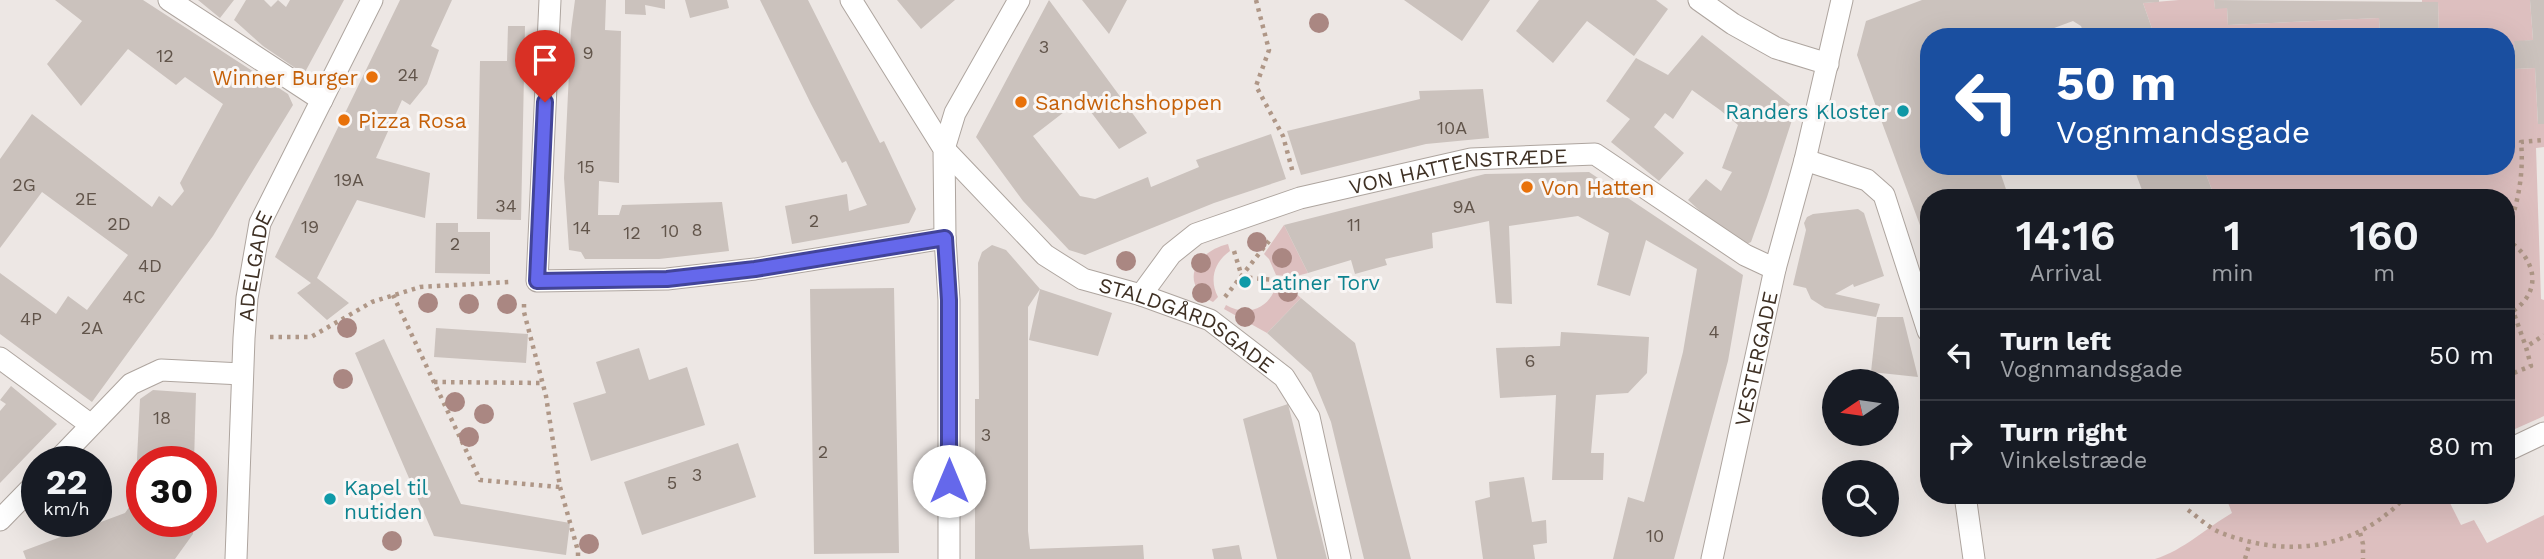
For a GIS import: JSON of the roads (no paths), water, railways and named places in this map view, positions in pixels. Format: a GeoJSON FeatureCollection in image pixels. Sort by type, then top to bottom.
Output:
{"type":"FeatureCollection","features":[{"type":"Feature","properties":{"kind":"street"},"geometry":{"type":"LineString","coordinates":[[169,0],[322,100]]}},
{"type":"Feature","properties":{"kind":"street","name":"ADELGADE"},"geometry":{"type":"LineString","coordinates":[[236,559],[244,338],[247,298],[260,223],[372,0]]}},
{"type":"Feature","properties":{"kind":"street"},"geometry":{"type":"LineString","coordinates":[[550,0],[531,281],[667,279],[755,269],[945,238]]}},
{"type":"Feature","properties":{"kind":"street","name":"STALDGÅRDSGADE"},"geometry":{"type":"LineString","coordinates":[[851,0],[944,149],[1045,255],[1083,279],[1141,295],[1210,320],[1284,377],[1309,417],[1340,559]]}},
{"type":"Feature","properties":{"kind":"street"},"geometry":{"type":"LineString","coordinates":[[949,559],[949,300],[944,149],[955,113],[1019,0]]}},
{"type":"Feature","properties":{"kind":"street"},"geometry":{"type":"LineString","coordinates":[[1699,0],[1732,24],[1776,48],[1828,64]]}},
{"type":"Feature","properties":{"kind":"street","name":"VESTERGADE"},"geometry":{"type":"LineString","coordinates":[[1712,559],[1775,269],[1805,160],[1842,0]]}},
{"type":"Feature","properties":{"kind":"street","name":"VON HATTENSTRÆDE"},"geometry":{"type":"LineString","coordinates":[[1141,295],[1171,254],[1196,234],[1300,198],[1471,159],[1595,154],[1745,255],[1775,269]]}},
{"type":"Feature","properties":{"kind":"street"},"geometry":{"type":"LineString","coordinates":[[1805,160],[1867,180],[1884,195],[1920,306]]}},
{"type":"Feature","properties":{"kind":"street"},"geometry":{"type":"LineString","coordinates":[[0,358],[91,425]]}},
{"type":"Feature","properties":{"kind":"street"},"geometry":{"type":"LineString","coordinates":[[71,446],[131,384],[161,370],[242,373]]}},
{"type":"Feature","properties":{"kind":"street"},"geometry":{"type":"LineString","coordinates":[[2515,447],[2544,433]]}},
{"type":"Feature","properties":{"kind":"street"},"geometry":{"type":"LineString","coordinates":[[0,520],[21,498]]}},
{"type":"Feature","properties":{"kind":"street"},"geometry":{"type":"LineString","coordinates":[[1966,504],[1974,559]]}},
{"type":"Feature","properties":{"kind":"place","name":"Winner Burger"},"geometry":{"type":"Point","coordinates":[372,77]}},
{"type":"Feature","properties":{"kind":"place","name":"Sandwichshoppen"},"geometry":{"type":"Point","coordinates":[1021,102]}},
{"type":"Feature","properties":{"kind":"place","name":"Randers Kloster"},"geometry":{"type":"Point","coordinates":[1903,111]}},
{"type":"Feature","properties":{"kind":"place","name":"Pizza Rosa"},"geometry":{"type":"Point","coordinates":[344,120]}},
{"type":"Feature","properties":{"kind":"place","name":"Von Hatten"},"geometry":{"type":"Point","coordinates":[1527,187]}},
{"type":"Feature","properties":{"kind":"place","name":"Latiner Torv"},"geometry":{"type":"Point","coordinates":[1245,282]}},
{"type":"Feature","properties":{"kind":"place","name":"Kapel til nutiden"},"geometry":{"type":"Point","coordinates":[330,499]}}]}
